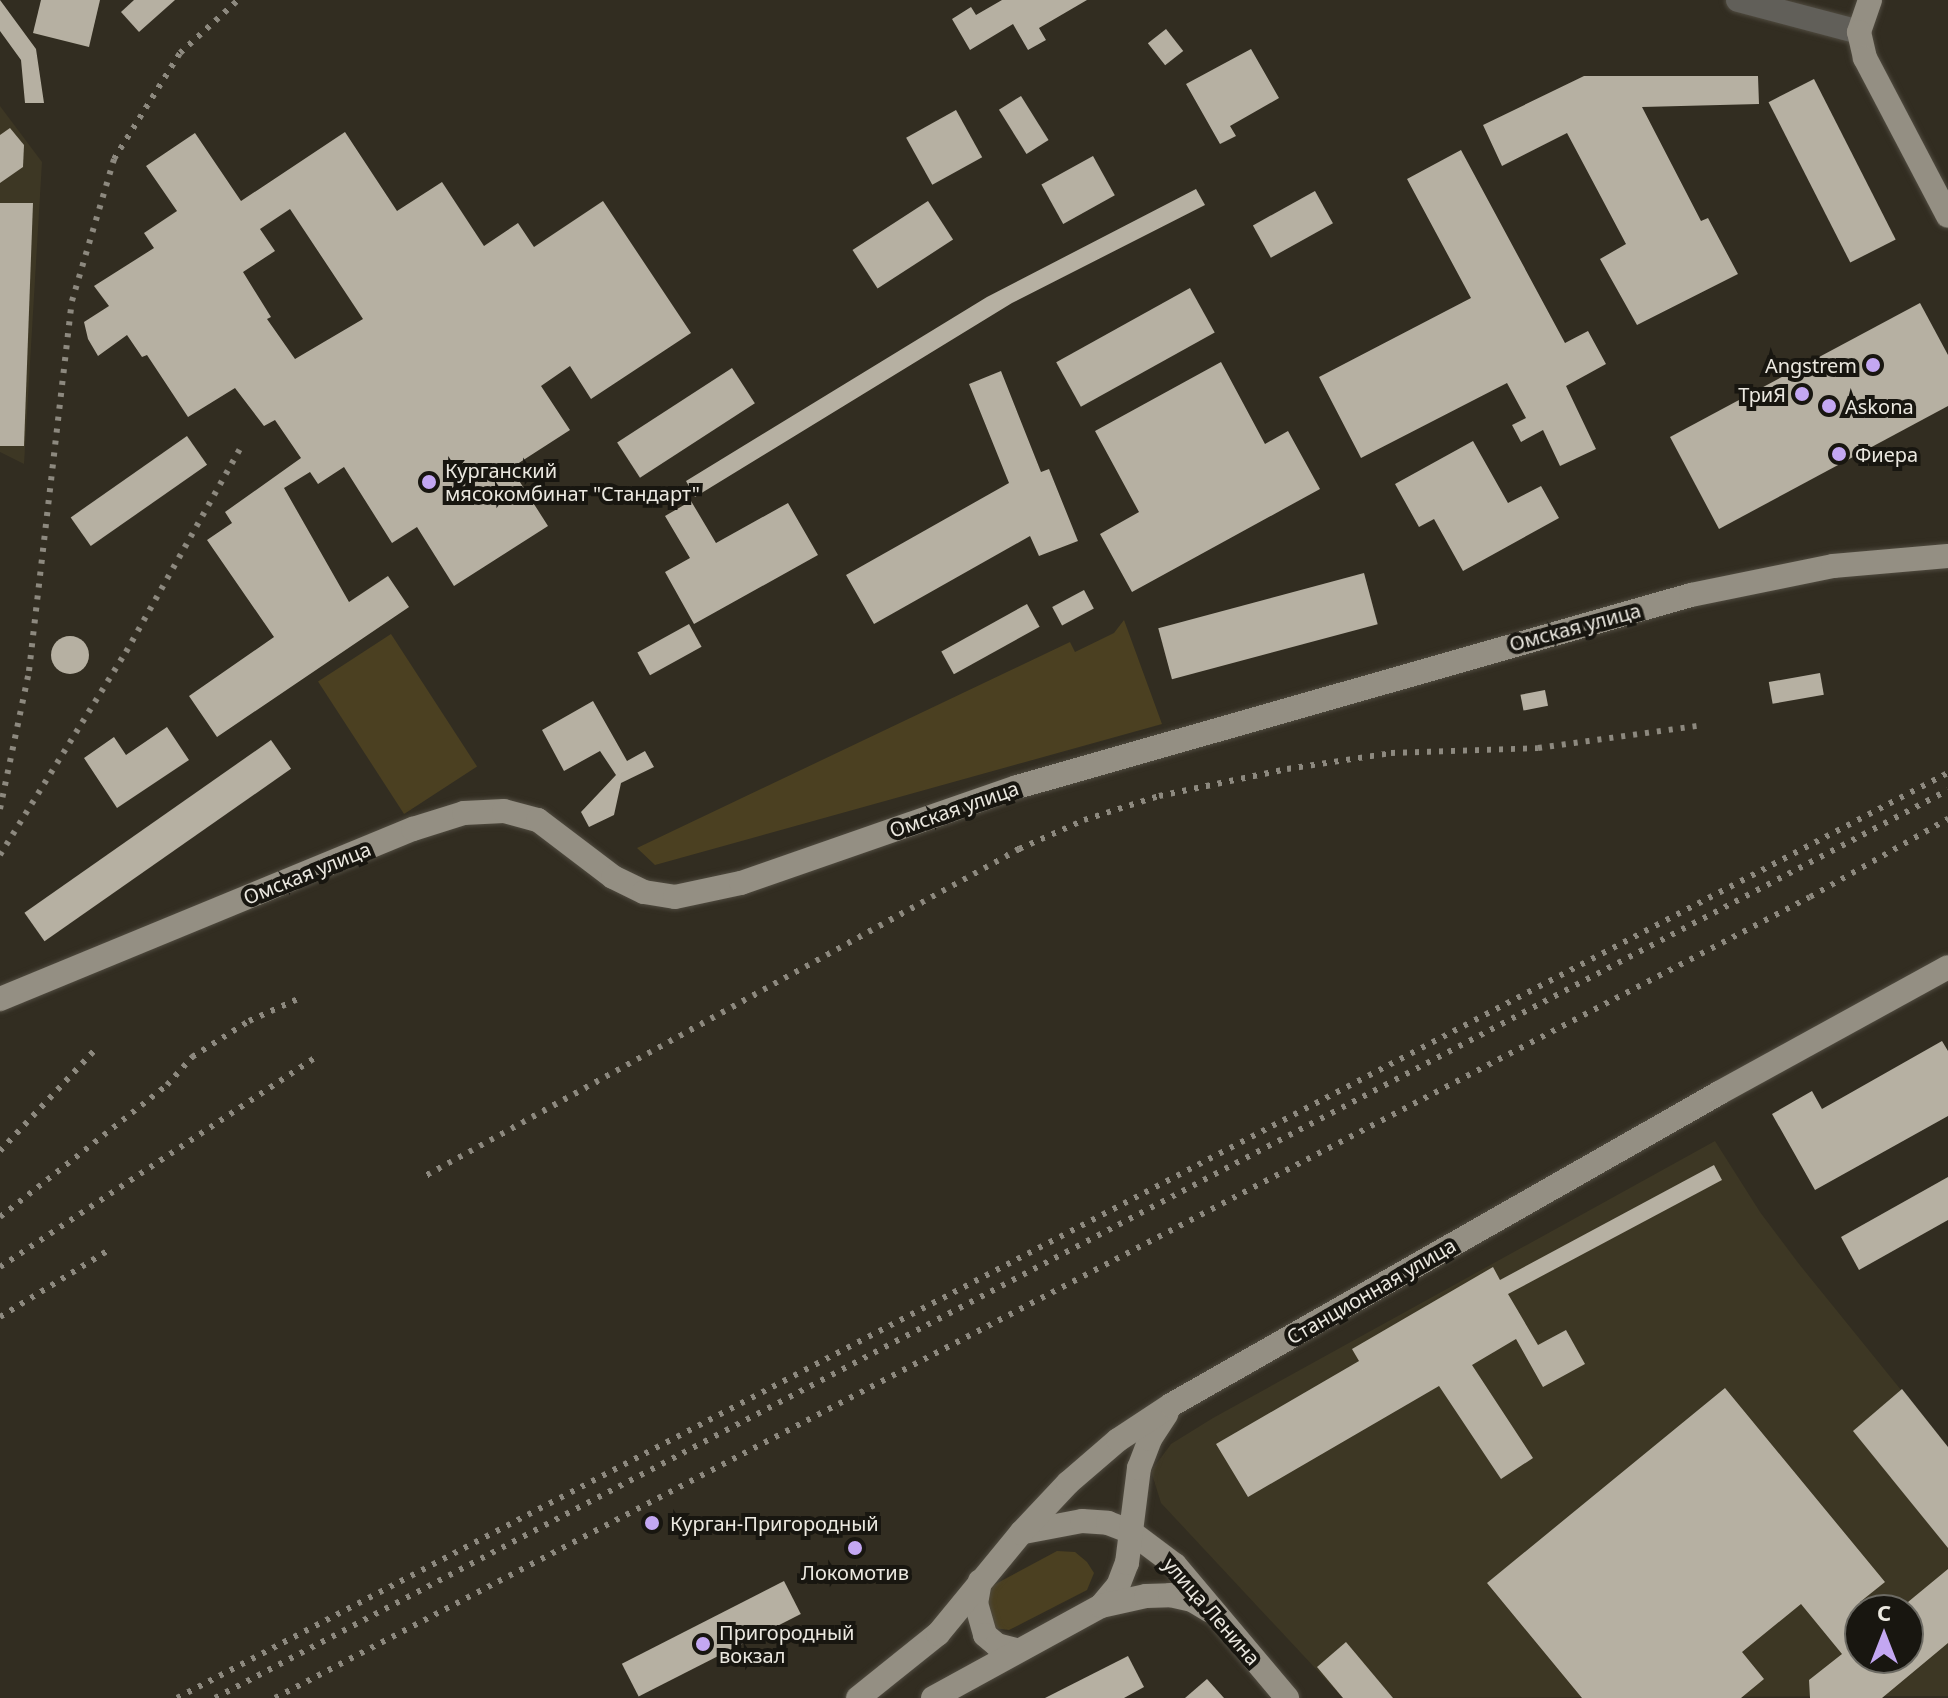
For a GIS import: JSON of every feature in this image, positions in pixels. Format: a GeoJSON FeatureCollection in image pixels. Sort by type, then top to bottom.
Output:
{"type":"FeatureCollection","features":[{"type":"Feature","properties":{"kind":"main road"},"geometry":{"type":"LineString","coordinates":[[1870,0],[1859,32],[1865,58],[1948,216]]}},
{"type":"Feature","properties":{"kind":"main road","name":"Омская улица"},"geometry":{"type":"LineString","coordinates":[[0,999],[413,829],[464,813],[504,811],[538,820],[613,877],[644,892],[675,897],[741,883],[1017,787],[1691,595],[1833,566],[1948,556]]}},
{"type":"Feature","properties":{"kind":"main road","name":"Станционная улица"},"geometry":{"type":"LineString","coordinates":[[858,1698],[938,1634],[980,1578],[1021,1533],[1068,1483],[1118,1440],[1171,1405],[1719,1093],[1948,967]]}},
{"type":"Feature","properties":{"kind":"main road"},"geometry":{"type":"LineString","coordinates":[[1101,1606],[1118,1586],[1127,1563],[1139,1468],[1150,1439],[1171,1405]]}},
{"type":"Feature","properties":{"kind":"main road","name":"улица Ленина"},"geometry":{"type":"LineString","coordinates":[[1021,1533],[1054,1523],[1082,1521],[1108,1523],[1131,1532],[1175,1565],[1287,1698]]}},
{"type":"Feature","properties":{"kind":"main road"},"geometry":{"type":"LineString","coordinates":[[980,1578],[976,1603],[985,1635],[997,1645],[1016,1650]]}},
{"type":"Feature","properties":{"kind":"main road"},"geometry":{"type":"LineString","coordinates":[[933,1698],[1101,1606],[1146,1596],[1170,1595],[1192,1600],[1214,1613]]}},
{"type":"Feature","properties":{"kind":"street"},"geometry":{"type":"LineString","coordinates":[[1738,0],[1859,32]]}},
{"type":"Feature","properties":{"kind":"shaded area"},"geometry":{"type":"Polygon","coordinates":[[[0,106],[42,162],[24,464],[0,452],[0,106]]]}},
{"type":"Feature","properties":{"kind":"shaded area"},"geometry":{"type":"Polygon","coordinates":[[[1124,620],[1162,724],[655,865],[637,848],[1070,642],[1075,652],[1114,633],[1124,620]]]}},
{"type":"Feature","properties":{"kind":"shaded area"},"geometry":{"type":"Polygon","coordinates":[[[391,634],[477,767],[404,814],[318,681],[391,634]]]}},
{"type":"Feature","properties":{"kind":"shaded area"},"geometry":{"type":"Polygon","coordinates":[[[1715,1141],[1760,1212],[1799,1264],[1948,1448],[1948,1696],[1343,1698],[1161,1503],[1151,1471],[1171,1444],[1715,1141]]]}},
{"type":"Feature","properties":{"kind":"shaded area"},"geometry":{"type":"Polygon","coordinates":[[[1057,1551],[1075,1552],[1087,1562],[1094,1573],[1087,1590],[1009,1630],[993,1628],[987,1623],[988,1588],[1057,1551]]]}},
{"type":"Feature","properties":{"kind":"building"},"geometry":{"type":"Polygon","coordinates":[[[0,0],[36,49],[44,103],[25,103],[21,60],[0,31],[0,0]]]}},
{"type":"Feature","properties":{"kind":"building"},"geometry":{"type":"Polygon","coordinates":[[[41,0],[100,0],[89,47],[33,33],[41,0]]]}},
{"type":"Feature","properties":{"kind":"building"},"geometry":{"type":"Polygon","coordinates":[[[134,0],[175,0],[139,32],[121,12],[134,0]]]}},
{"type":"Feature","properties":{"kind":"building"},"geometry":{"type":"Polygon","coordinates":[[[1002,0],[1087,0],[1039,28],[1046,40],[1028,50],[1013,24],[970,50],[952,19],[971,7],[976,15],[1002,0]]]}},
{"type":"Feature","properties":{"kind":"building"},"geometry":{"type":"Polygon","coordinates":[[[1166,29],[1183,51],[1165,65],[1148,43],[1166,29]]]}},
{"type":"Feature","properties":{"kind":"building"},"geometry":{"type":"Polygon","coordinates":[[[1251,49],[1279,98],[1230,126],[1236,136],[1220,144],[1186,84],[1251,49]]]}},
{"type":"Feature","properties":{"kind":"building"},"geometry":{"type":"Polygon","coordinates":[[[1584,76],[1758,76],[1759,104],[1642,107],[1701,221],[1708,218],[1738,274],[1637,325],[1600,259],[1626,244],[1567,133],[1502,166],[1483,125],[1584,76]]]}},
{"type":"Feature","properties":{"kind":"building"},"geometry":{"type":"Polygon","coordinates":[[[1814,79],[1896,239],[1850,263],[1769,102],[1814,79]]]}},
{"type":"Feature","properties":{"kind":"building"},"geometry":{"type":"Polygon","coordinates":[[[1021,96],[1049,140],[1027,154],[999,110],[1021,96]]]}},
{"type":"Feature","properties":{"kind":"building"},"geometry":{"type":"Polygon","coordinates":[[[956,110],[982,157],[932,185],[906,138],[956,110]]]}},
{"type":"Feature","properties":{"kind":"building"},"geometry":{"type":"Polygon","coordinates":[[[10,128],[24,145],[23,167],[0,183],[0,135],[10,128]]]}},
{"type":"Feature","properties":{"kind":"building"},"geometry":{"type":"Polygon","coordinates":[[[345,132],[397,211],[442,182],[484,246],[518,223],[534,247],[603,201],[691,333],[591,399],[570,366],[541,386],[570,430],[511,468],[548,526],[454,586],[417,527],[392,543],[344,467],[318,484],[310,472],[284,488],[349,602],[388,576],[409,607],[217,737],[189,696],[274,637],[207,540],[232,523],[225,512],[301,458],[275,420],[264,426],[235,388],[188,417],[147,355],[142,357],[127,335],[98,356],[88,339],[84,322],[109,306],[94,286],[154,248],[144,233],[177,211],[146,166],[195,133],[241,201],[345,132]],[[290,209],[260,229],[275,251],[243,272],[271,317],[267,319],[295,359],[363,319],[290,209]]]}},
{"type":"Feature","properties":{"kind":"building"},"geometry":{"type":"Polygon","coordinates":[[[1461,150],[1565,343],[1588,331],[1606,364],[1566,386],[1596,449],[1560,466],[1543,430],[1521,442],[1512,425],[1526,418],[1507,383],[1361,458],[1319,377],[1471,298],[1407,179],[1461,150]]]}},
{"type":"Feature","properties":{"kind":"building"},"geometry":{"type":"Polygon","coordinates":[[[1093,156],[1115,195],[1063,224],[1041,185],[1093,156]]]}},
{"type":"Feature","properties":{"kind":"building"},"geometry":{"type":"Polygon","coordinates":[[[1196,189],[1205,205],[1012,303],[695,497],[686,481],[987,297],[1196,189]]]}},
{"type":"Feature","properties":{"kind":"building"},"geometry":{"type":"Polygon","coordinates":[[[1315,191],[1333,223],[1271,258],[1253,225],[1315,191]]]}},
{"type":"Feature","properties":{"kind":"building"},"geometry":{"type":"Polygon","coordinates":[[[928,201],[953,240],[878,289],[853,250],[928,201]]]}},
{"type":"Feature","properties":{"kind":"building"},"geometry":{"type":"Polygon","coordinates":[[[0,203],[33,203],[24,446],[0,446],[0,203]]]}},
{"type":"Feature","properties":{"kind":"building"},"geometry":{"type":"Polygon","coordinates":[[[1190,288],[1215,333],[1081,407],[1056,362],[1190,288]]]}},
{"type":"Feature","properties":{"kind":"building"},"geometry":{"type":"Polygon","coordinates":[[[1920,303],[1948,355],[1948,406],[1719,529],[1670,437],[1920,303]]]}},
{"type":"Feature","properties":{"kind":"building"},"geometry":{"type":"Polygon","coordinates":[[[1221,362],[1265,444],[1288,431],[1320,489],[1132,592],[1100,534],[1139,512],[1095,431],[1221,362]]]}},
{"type":"Feature","properties":{"kind":"building"},"geometry":{"type":"Polygon","coordinates":[[[732,368],[755,403],[640,478],[617,443],[732,368]]]}},
{"type":"Feature","properties":{"kind":"building"},"geometry":{"type":"Polygon","coordinates":[[[1001,371],[1041,472],[1049,469],[1078,541],[1039,556],[1030,536],[874,624],[846,575],[1009,483],[969,384],[1001,371]]]}},
{"type":"Feature","properties":{"kind":"building"},"geometry":{"type":"Polygon","coordinates":[[[187,436],[207,465],[91,546],[71,517],[187,436]]]}},
{"type":"Feature","properties":{"kind":"building"},"geometry":{"type":"Polygon","coordinates":[[[1473,441],[1508,503],[1541,486],[1559,518],[1463,571],[1434,519],[1419,527],[1395,484],[1473,441]]]}},
{"type":"Feature","properties":{"kind":"building"},"geometry":{"type":"Polygon","coordinates":[[[691,501],[716,543],[788,503],[818,555],[694,624],[665,572],[690,558],[665,516],[691,501]]]}},
{"type":"Feature","properties":{"kind":"building"},"geometry":{"type":"Polygon","coordinates":[[[1364,573],[1378,624],[1172,679],[1158,628],[1364,573]]]}},
{"type":"Feature","properties":{"kind":"building"},"geometry":{"type":"Polygon","coordinates":[[[1084,590],[1094,609],[1062,625],[1052,607],[1084,590]]]}},
{"type":"Feature","properties":{"kind":"building"},"geometry":{"type":"Polygon","coordinates":[[[1027,604],[1040,627],[954,674],[941,652],[1027,604]]]}},
{"type":"Feature","properties":{"kind":"building"},"geometry":{"type":"Polygon","coordinates":[[[689,624],[702,647],[650,675],[637,653],[689,624]]]}},
{"type":"Feature","properties":{"kind":"building"},"geometry":{"type":"Polygon","coordinates":[[[70,636],[84,641],[89,655],[84,669],[70,674],[56,669],[51,655],[56,641],[70,636]]]}},
{"type":"Feature","properties":{"kind":"building"},"geometry":{"type":"Polygon","coordinates":[[[1820,673],[1824,695],[1773,704],[1769,682],[1820,673]]]}},
{"type":"Feature","properties":{"kind":"building"},"geometry":{"type":"Polygon","coordinates":[[[1545,690],[1548,706],[1524,710],[1520,695],[1545,690]]]}},
{"type":"Feature","properties":{"kind":"building"},"geometry":{"type":"Polygon","coordinates":[[[593,701],[627,761],[645,751],[654,767],[621,783],[614,815],[589,827],[581,812],[616,775],[600,751],[564,771],[542,730],[593,701]]]}},
{"type":"Feature","properties":{"kind":"building"},"geometry":{"type":"Polygon","coordinates":[[[167,727],[189,760],[117,808],[84,758],[114,737],[126,755],[167,727]]]}},
{"type":"Feature","properties":{"kind":"building"},"geometry":{"type":"Polygon","coordinates":[[[271,740],[291,769],[45,941],[24,913],[271,740]]]}},
{"type":"Feature","properties":{"kind":"building"},"geometry":{"type":"Polygon","coordinates":[[[1942,1041],[1948,1051],[1948,1116],[1815,1190],[1772,1114],[1812,1091],[1822,1109],[1942,1041]]]}},
{"type":"Feature","properties":{"kind":"building"},"geometry":{"type":"Polygon","coordinates":[[[1714,1165],[1722,1180],[1508,1294],[1538,1345],[1566,1330],[1585,1364],[1543,1387],[1516,1339],[1472,1365],[1533,1458],[1501,1479],[1439,1386],[1248,1497],[1216,1444],[1359,1361],[1352,1349],[1493,1267],[1500,1280],[1714,1165]]]}},
{"type":"Feature","properties":{"kind":"building"},"geometry":{"type":"Polygon","coordinates":[[[1948,1177],[1948,1220],[1859,1270],[1841,1237],[1948,1177]]]}},
{"type":"Feature","properties":{"kind":"building"},"geometry":{"type":"Polygon","coordinates":[[[1725,1388],[1885,1582],[1870,1594],[1844,1594],[1844,1674],[1911,1674],[1882,1698],[1810,1698],[1809,1680],[1842,1654],[1801,1604],[1742,1652],[1764,1679],[1741,1698],[1582,1698],[1487,1583],[1725,1388]]]}},
{"type":"Feature","properties":{"kind":"building"},"geometry":{"type":"Polygon","coordinates":[[[1902,1389],[1948,1447],[1948,1548],[1853,1431],[1902,1389]]]}},
{"type":"Feature","properties":{"kind":"building"},"geometry":{"type":"Polygon","coordinates":[[[1948,1569],[1948,1643],[1924,1663],[1924,1594],[1918,1594],[1948,1569]]]}},
{"type":"Feature","properties":{"kind":"building","name":"Пригородный вокзал"},"geometry":{"type":"Polygon","coordinates":[[[784,1581],[801,1614],[639,1697],[622,1664],[784,1581]]]}},
{"type":"Feature","properties":{"kind":"building"},"geometry":{"type":"Polygon","coordinates":[[[1346,1642],[1393,1698],[1343,1698],[1317,1667],[1346,1642]]]}},
{"type":"Feature","properties":{"kind":"building"},"geometry":{"type":"Polygon","coordinates":[[[1128,1656],[1144,1687],[1124,1698],[1045,1698],[1128,1656]]]}},
{"type":"Feature","properties":{"kind":"building"},"geometry":{"type":"Polygon","coordinates":[[[1207,1679],[1224,1698],[1185,1698],[1207,1679]]]}},
{"type":"Feature","properties":{"kind":"railway"},"geometry":{"type":"LineString","coordinates":[[0,809],[29,671],[72,301],[114,159],[180,53],[238,0]]}},
{"type":"Feature","properties":{"kind":"railway"},"geometry":{"type":"LineString","coordinates":[[0,855],[126,652],[241,447]]}},
{"type":"Feature","properties":{"kind":"railway"},"geometry":{"type":"LineString","coordinates":[[427,1175],[1019,849],[1084,820],[1159,796],[1287,769],[1391,753],[1538,748],[1697,726]]}},
{"type":"Feature","properties":{"kind":"railway"},"geometry":{"type":"LineString","coordinates":[[177,1698],[1948,773]]}},
{"type":"Feature","properties":{"kind":"railway"},"geometry":{"type":"LineString","coordinates":[[215,1698],[1948,790]]}},
{"type":"Feature","properties":{"kind":"railway"},"geometry":{"type":"LineString","coordinates":[[275,1698],[1810,897],[1948,819]]}},
{"type":"Feature","properties":{"kind":"railway"},"geometry":{"type":"LineString","coordinates":[[0,1217],[167,1085],[192,1057],[249,1021],[300,998]]}},
{"type":"Feature","properties":{"kind":"railway"},"geometry":{"type":"LineString","coordinates":[[0,1151],[95,1050]]}},
{"type":"Feature","properties":{"kind":"railway"},"geometry":{"type":"LineString","coordinates":[[0,1267],[316,1057]]}},
{"type":"Feature","properties":{"kind":"railway"},"geometry":{"type":"LineString","coordinates":[[0,1317],[109,1250]]}},
{"type":"Feature","properties":{"kind":"place","name":"Angstrem"},"geometry":{"type":"Point","coordinates":[1873,365]}},
{"type":"Feature","properties":{"kind":"place","name":"ТриЯ"},"geometry":{"type":"Point","coordinates":[1802,394]}},
{"type":"Feature","properties":{"kind":"place","name":"Askona"},"geometry":{"type":"Point","coordinates":[1829,406]}},
{"type":"Feature","properties":{"kind":"place","name":"Фиера"},"geometry":{"type":"Point","coordinates":[1839,454]}},
{"type":"Feature","properties":{"kind":"place","name":"Курганский мясокомбинат \"Стандарт\""},"geometry":{"type":"Point","coordinates":[429,482]}},
{"type":"Feature","properties":{"kind":"place","name":"Курган-Пригородный"},"geometry":{"type":"Point","coordinates":[652,1523]}},
{"type":"Feature","properties":{"kind":"place","name":"Локомотив"},"geometry":{"type":"Point","coordinates":[855,1548]}},
{"type":"Feature","properties":{"kind":"place","name":"Пригородный вокзал"},"geometry":{"type":"Point","coordinates":[703,1644]}}]}
